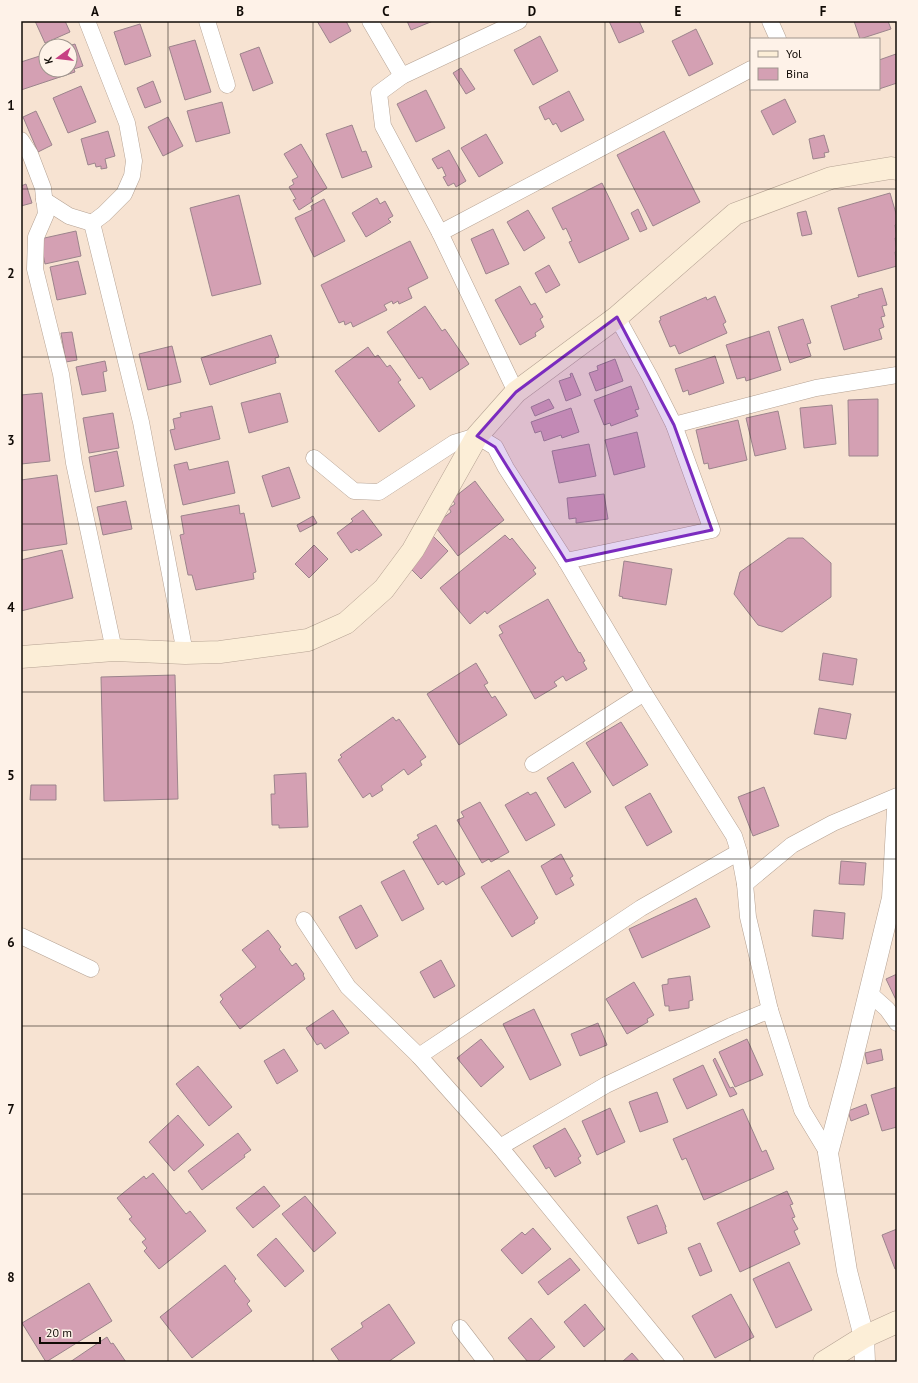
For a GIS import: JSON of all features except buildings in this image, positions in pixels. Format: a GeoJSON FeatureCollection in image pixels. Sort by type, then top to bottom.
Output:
{"type":"FeatureCollection","features":[{"type":"Feature","properties":{"kind":"main road"},"geometry":{"type":"LineString","coordinates":[[21,657],[114,650],[185,653],[220,652],[308,640],[346,623],[384,589],[413,550],[477,436],[516,392],[617,317],[735,214],[831,178],[891,168],[897,169]]}},
{"type":"Feature","properties":{"kind":"main road"},"geometry":{"type":"LineString","coordinates":[[824,1362],[864,1337],[897,1322]]}},
{"type":"Feature","properties":{"kind":"street"},"geometry":{"type":"LineString","coordinates":[[44,200],[69,216],[92,222],[104,214],[124,194],[132,176],[134,161],[127,123],[87,21]]}},
{"type":"Feature","properties":{"kind":"street"},"geometry":{"type":"LineString","coordinates":[[207,21],[227,86]]}},
{"type":"Feature","properties":{"kind":"street"},"geometry":{"type":"LineString","coordinates":[[370,21],[402,76]]}},
{"type":"Feature","properties":{"kind":"street"},"geometry":{"type":"LineString","coordinates":[[516,392],[440,233],[383,126],[379,93],[402,76],[519,21]]}},
{"type":"Feature","properties":{"kind":"street"},"geometry":{"type":"LineString","coordinates":[[770,21],[778,38]]}},
{"type":"Feature","properties":{"kind":"street"},"geometry":{"type":"LineString","coordinates":[[440,233],[750,70]]}},
{"type":"Feature","properties":{"kind":"street"},"geometry":{"type":"LineString","coordinates":[[21,140],[30,154],[43,188],[46,214],[36,237],[35,269],[61,374],[74,463],[114,650]]}},
{"type":"Feature","properties":{"kind":"street"},"geometry":{"type":"LineString","coordinates":[[92,222],[141,422],[185,653]]}},
{"type":"Feature","properties":{"kind":"street"},"geometry":{"type":"LineString","coordinates":[[566,561],[712,530],[674,425],[617,317]]}},
{"type":"Feature","properties":{"kind":"street"},"geometry":{"type":"LineString","coordinates":[[674,425],[816,388],[897,375]]}},
{"type":"Feature","properties":{"kind":"street"},"geometry":{"type":"LineString","coordinates":[[314,458],[354,491],[379,492],[454,443],[477,436],[494,446],[506,468],[566,561],[644,693],[734,836],[739,852],[745,884],[748,917],[770,1010],[802,1110],[828,1153],[847,1271],[864,1337],[865,1362]]}},
{"type":"Feature","properties":{"kind":"street"},"geometry":{"type":"LineString","coordinates":[[533,764],[644,693]]}},
{"type":"Feature","properties":{"kind":"street"},"geometry":{"type":"LineString","coordinates":[[745,884],[792,845],[833,822],[897,796]]}},
{"type":"Feature","properties":{"kind":"street"},"geometry":{"type":"LineString","coordinates":[[828,1153],[895,893],[897,810]]}},
{"type":"Feature","properties":{"kind":"street"},"geometry":{"type":"LineString","coordinates":[[419,1056],[641,908],[739,852]]}},
{"type":"Feature","properties":{"kind":"street"},"geometry":{"type":"LineString","coordinates":[[304,920],[348,987],[419,1056],[500,1147],[676,1362]]}},
{"type":"Feature","properties":{"kind":"street"},"geometry":{"type":"LineString","coordinates":[[21,936],[90,969]]}},
{"type":"Feature","properties":{"kind":"street"},"geometry":{"type":"LineString","coordinates":[[869,993],[887,1009],[897,1023]]}},
{"type":"Feature","properties":{"kind":"street"},"geometry":{"type":"LineString","coordinates":[[500,1147],[606,1085],[731,1026],[770,1010]]}},
{"type":"Feature","properties":{"kind":"street"},"geometry":{"type":"LineString","coordinates":[[460,1328],[486,1362]]}},
{"type":"Feature","properties":{"kind":"highlighted area"},"geometry":{"type":"Polygon","coordinates":[[[617,317],[674,425],[712,530],[566,561],[495,447],[477,436],[516,392],[617,317]]]}}]}
